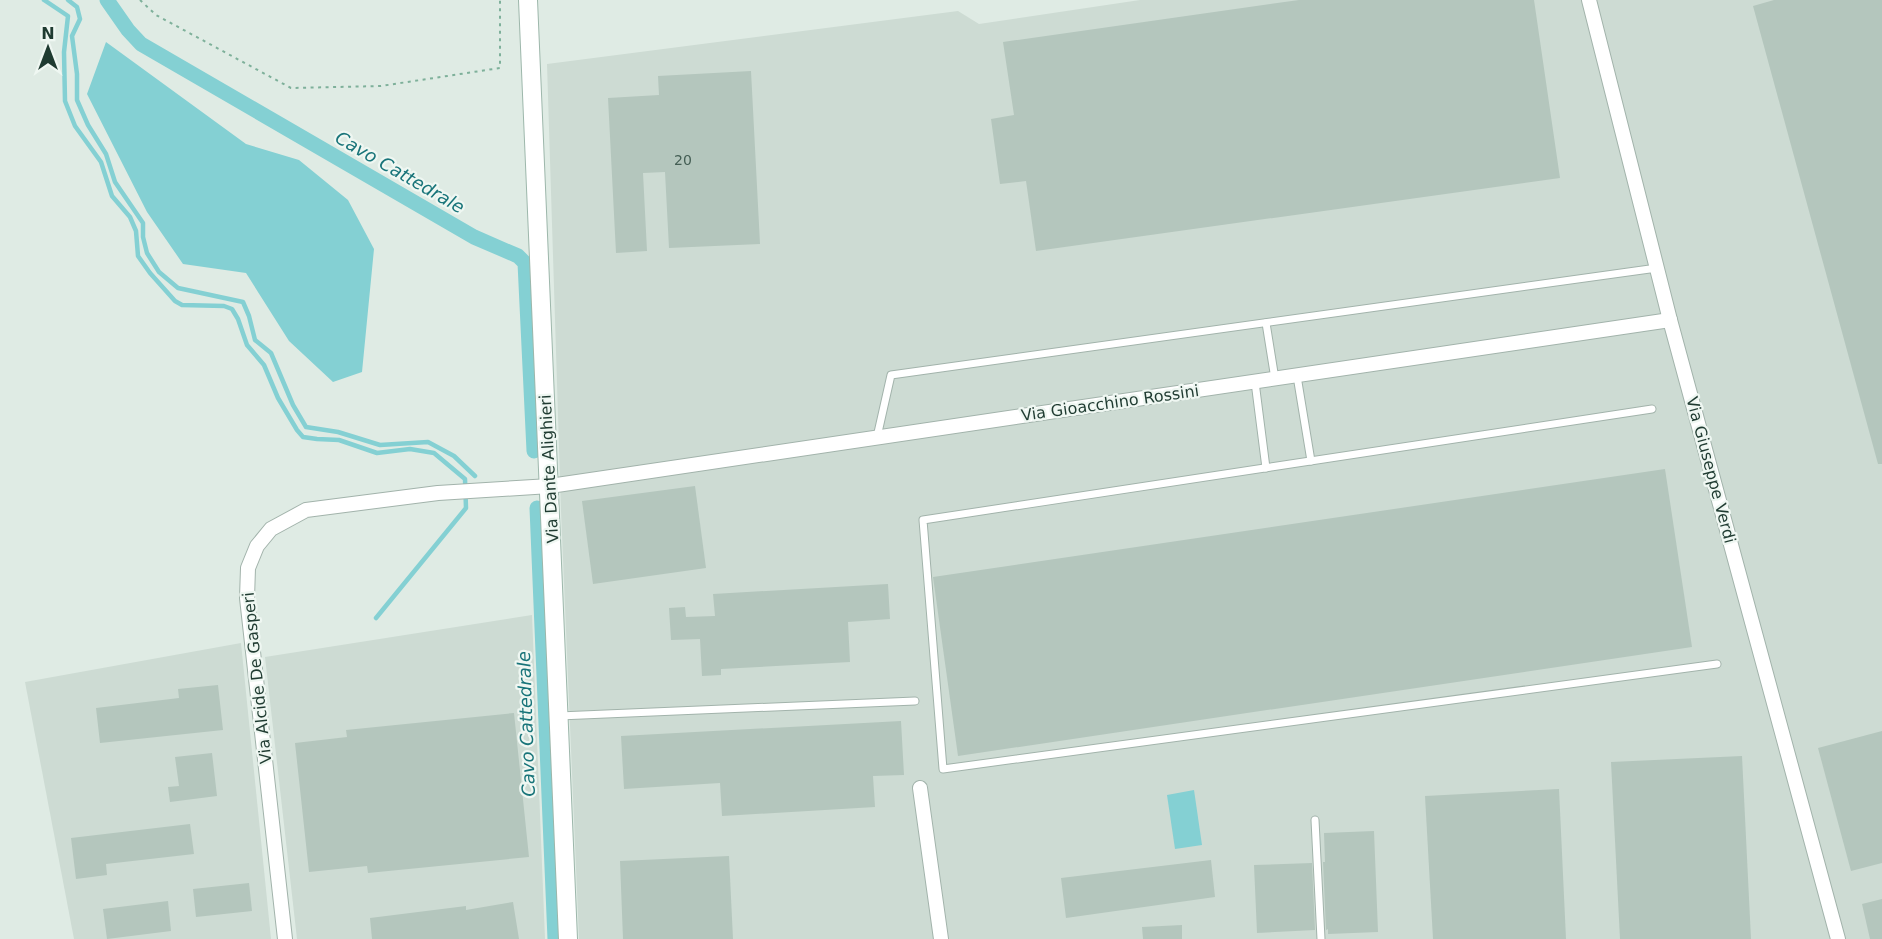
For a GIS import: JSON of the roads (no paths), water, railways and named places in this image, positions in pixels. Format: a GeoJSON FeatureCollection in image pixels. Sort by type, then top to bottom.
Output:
{"type":"FeatureCollection","features":[{"type":"Feature","properties":{"kind":"main road","name":"Via Dante Alighieri"},"geometry":{"type":"LineString","coordinates":[[528,0],[568,939]]}},
{"type":"Feature","properties":{"kind":"street","name":"Via Giuseppe Verdi"},"geometry":{"type":"LineString","coordinates":[[1589,0],[1657,268],[1839,939]]}},
{"type":"Feature","properties":{"kind":"street","name":"Via Gioacchino Rossini"},"geometry":{"type":"LineString","coordinates":[[550,486],[1671,320]]}},
{"type":"Feature","properties":{"kind":"street","name":"Via Alcide De Gasperi"},"geometry":{"type":"LineString","coordinates":[[285,939],[247,598],[248,568],[257,546],[271,529],[306,510],[465,492],[550,486]]}},
{"type":"Feature","properties":{"kind":"street"},"geometry":{"type":"LineString","coordinates":[[920,788],[942,939]]}},
{"type":"Feature","properties":{"kind":"lane"},"geometry":{"type":"LineString","coordinates":[[877,438],[891,375],[1657,268]]}},
{"type":"Feature","properties":{"kind":"lane"},"geometry":{"type":"LineString","coordinates":[[1266,323],[1275,379]]}},
{"type":"Feature","properties":{"kind":"lane"},"geometry":{"type":"LineString","coordinates":[[1297,376],[1311,461]]}},
{"type":"Feature","properties":{"kind":"lane"},"geometry":{"type":"LineString","coordinates":[[1255,382],[1266,468]]}},
{"type":"Feature","properties":{"kind":"lane"},"geometry":{"type":"LineString","coordinates":[[1652,409],[923,520],[943,769],[1717,664]]}},
{"type":"Feature","properties":{"kind":"lane"},"geometry":{"type":"LineString","coordinates":[[559,716],[915,701]]}},
{"type":"Feature","properties":{"kind":"lane"},"geometry":{"type":"LineString","coordinates":[[1316,820],[1321,939]]}},
{"type":"Feature","properties":{"kind":"water"},"geometry":{"type":"Polygon","coordinates":[[[106,42],[246,144],[299,160],[348,200],[374,249],[362,372],[333,382],[289,341],[246,273],[183,264],[147,212],[87,94],[106,42]]]}},
{"type":"Feature","properties":{"kind":"water"},"geometry":{"type":"Polygon","coordinates":[[[1194,790],[1202,845],[1175,849],[1167,795],[1194,790]]]}},
{"type":"Feature","properties":{"kind":"waterway"},"geometry":{"type":"LineString","coordinates":[[44,0],[68,16],[64,52],[65,101],[75,126],[101,162],[112,196],[130,217],[136,231],[138,256],[150,273],[175,301],[182,305],[224,306],[232,309],[247,345],[264,365],[278,398],[303,437],[339,440],[377,453],[410,449],[434,453],[465,479],[466,508],[376,618]]}},
{"type":"Feature","properties":{"kind":"waterway"},"geometry":{"type":"LineString","coordinates":[[68,0],[77,7],[80,19],[72,36],[77,74],[77,100],[88,125],[106,154],[115,182],[143,223],[143,237],[147,253],[159,272],[178,288],[243,302],[255,340],[271,353],[293,405],[306,427],[338,432],[380,445],[428,442],[454,456],[475,476]]}},
{"type":"Feature","properties":{"kind":"waterway","name":"Cavo Cattedrale"},"geometry":{"type":"LineString","coordinates":[[107,0],[141,44],[474,237],[518,256],[525,263],[534,451]]}},
{"type":"Feature","properties":{"kind":"waterway","name":"Cavo Cattedrale"},"geometry":{"type":"LineString","coordinates":[[537,508],[555,939]]}}]}
